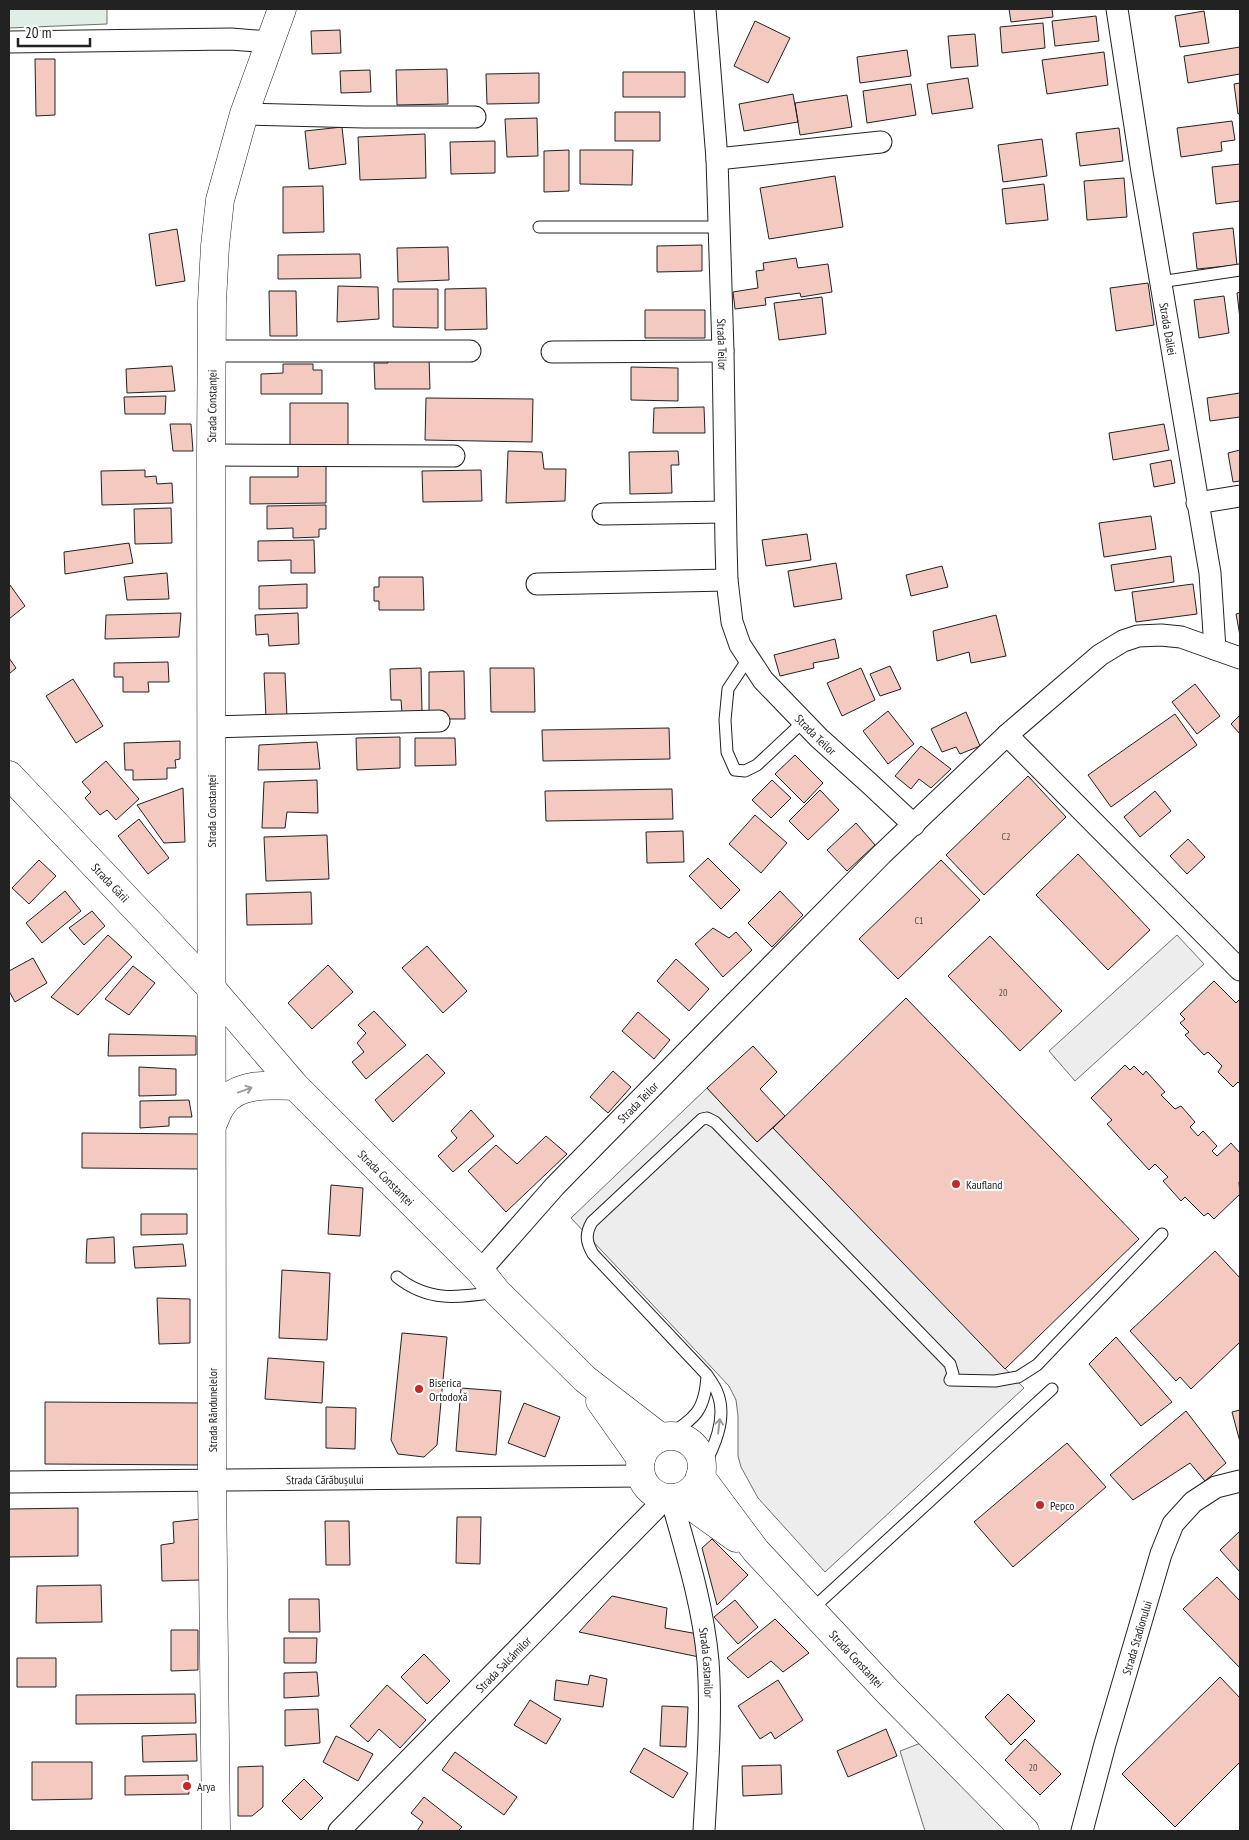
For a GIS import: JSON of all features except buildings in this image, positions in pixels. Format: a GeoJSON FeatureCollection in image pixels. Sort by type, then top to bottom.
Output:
{"type":"FeatureCollection","features":[{"type":"Feature","properties":{"kind":"street","name":"Strada Constanței"},"geometry":{"type":"LineString","coordinates":[[282,9],[244,114],[220,200],[215,246],[211,351],[212,988],[295,1086],[480,1271],[497,1292],[585,1379],[663,1437]]}},
{"type":"Feature","properties":{"kind":"street","name":"Strada Teilor"},"geometry":{"type":"LineString","coordinates":[[480,1271],[555,1186],[695,1042],[882,854],[914,825],[803,722],[763,680],[740,645],[732,622],[727,580],[717,159],[705,9]]}},
{"type":"Feature","properties":{"kind":"street","name":"Strada Daliei"},"geometry":{"type":"LineString","coordinates":[[1117,9],[1160,282],[1210,573],[1216,649]]}},
{"type":"Feature","properties":{"kind":"street"},"geometry":{"type":"LineString","coordinates":[[9,42],[231,38],[270,42]]}},
{"type":"Feature","properties":{"kind":"street"},"geometry":{"type":"LineString","coordinates":[[244,114],[475,117]]}},
{"type":"Feature","properties":{"kind":"street"},"geometry":{"type":"LineString","coordinates":[[717,159],[881,142]]}},
{"type":"Feature","properties":{"kind":"street"},"geometry":{"type":"LineString","coordinates":[[211,351],[470,351]]}},
{"type":"Feature","properties":{"kind":"street"},"geometry":{"type":"LineString","coordinates":[[552,352],[723,351]]}},
{"type":"Feature","properties":{"kind":"street"},"geometry":{"type":"LineString","coordinates":[[211,455],[454,456]]}},
{"type":"Feature","properties":{"kind":"street"},"geometry":{"type":"LineString","coordinates":[[1197,503],[1240,496]]}},
{"type":"Feature","properties":{"kind":"street"},"geometry":{"type":"LineString","coordinates":[[603,514],[725,512]]}},
{"type":"Feature","properties":{"kind":"street"},"geometry":{"type":"LineString","coordinates":[[537,584],[727,580]]}},
{"type":"Feature","properties":{"kind":"street"},"geometry":{"type":"LineString","coordinates":[[914,825],[1008,735],[1100,654],[1123,641],[1138,636],[1161,635],[1180,637],[1240,658]]}},
{"type":"Feature","properties":{"kind":"street"},"geometry":{"type":"LineString","coordinates":[[211,727],[439,721]]}},
{"type":"Feature","properties":{"kind":"street"},"geometry":{"type":"LineString","coordinates":[[1008,735],[1240,970]]}},
{"type":"Feature","properties":{"kind":"street","name":"Strada Gării"},"geometry":{"type":"LineString","coordinates":[[9,776],[212,988]]}},
{"type":"Feature","properties":{"kind":"street","name":"Strada Rândunelelor"},"geometry":{"type":"LineString","coordinates":[[212,988],[212,1481],[216,1831]]}},
{"type":"Feature","properties":{"kind":"street"},"geometry":{"type":"LineString","coordinates":[[213,1123],[222,1103],[234,1094],[252,1087],[273,1085],[295,1086]]}},
{"type":"Feature","properties":{"kind":"street"},"geometry":{"type":"LineString","coordinates":[[585,1379],[641,1468],[646,1485],[652,1492],[672,1498],[756,1551]]}},
{"type":"Feature","properties":{"kind":"street"},"geometry":{"type":"LineString","coordinates":[[641,1468],[650,1444],[663,1437],[682,1438],[695,1448],[699,1455],[701,1474],[698,1483],[693,1488],[672,1498]]}},
{"type":"Feature","properties":{"kind":"street","name":"Strada Cărăbușului"},"geometry":{"type":"LineString","coordinates":[[9,1482],[212,1481],[641,1468]]}},
{"type":"Feature","properties":{"kind":"street","name":"Strada Constanței"},"geometry":{"type":"LineString","coordinates":[[701,1474],[756,1551],[888,1692],[1025,1831]]}},
{"type":"Feature","properties":{"kind":"street","name":"Strada Stadionului"},"geometry":{"type":"LineString","coordinates":[[1082,1831],[1105,1744],[1158,1563],[1173,1524],[1193,1502],[1216,1487],[1240,1481]]}},
{"type":"Feature","properties":{"kind":"street","name":"Strada Salcâmilor"},"geometry":{"type":"LineString","coordinates":[[339,1831],[672,1498]]}},
{"type":"Feature","properties":{"kind":"street","name":"Strada Castanilor"},"geometry":{"type":"LineString","coordinates":[[672,1498],[703,1624],[708,1661],[709,1736],[704,1831]]}},
{"type":"Feature","properties":{"kind":"lane"},"geometry":{"type":"LineString","coordinates":[[539,227],[719,227]]}},
{"type":"Feature","properties":{"kind":"lane"},"geometry":{"type":"LineString","coordinates":[[1160,282],[1240,270]]}},
{"type":"Feature","properties":{"kind":"lane"},"geometry":{"type":"LineString","coordinates":[[748,659],[728,689],[725,720],[727,752],[735,770],[745,771],[757,765],[803,722]]}},
{"type":"Feature","properties":{"kind":"lane"},"geometry":{"type":"LineString","coordinates":[[701,1474],[714,1448],[718,1433],[721,1414],[718,1393],[707,1375],[593,1254],[587,1238],[592,1222],[702,1119],[707,1118],[715,1122],[950,1364],[953,1374],[950,1380],[995,1381],[1010,1379],[1018,1377],[1037,1365],[1162,1234]]}},
{"type":"Feature","properties":{"kind":"lane"},"geometry":{"type":"LineString","coordinates":[[397,1277],[416,1290],[447,1297],[497,1292]]}},
{"type":"Feature","properties":{"kind":"lane"},"geometry":{"type":"LineString","coordinates":[[663,1437],[688,1422],[701,1408],[706,1393],[707,1375]]}},
{"type":"Feature","properties":{"kind":"lane"},"geometry":{"type":"LineString","coordinates":[[811,1610],[1052,1389]]}},
{"type":"Feature","properties":{"kind":"green space"},"geometry":{"type":"Polygon","coordinates":[[[9,9],[107,9],[107,24],[9,28],[9,9]]]}},
{"type":"Feature","properties":{"kind":"shaded area"},"geometry":{"type":"Polygon","coordinates":[[[1177,935],[1204,964],[1075,1081],[1049,1051],[1177,935]]]}},
{"type":"Feature","properties":{"kind":"shaded area"},"geometry":{"type":"Polygon","coordinates":[[[707,1088],[757,1142],[773,1128],[1024,1388],[825,1572],[758,1498],[741,1467],[738,1456],[736,1400],[729,1386],[571,1218],[707,1088]]]}},
{"type":"Feature","properties":{"kind":"shaded area"},"geometry":{"type":"Polygon","coordinates":[[[921,1743],[1008,1831],[925,1831],[900,1751],[921,1743]]]}},
{"type":"Feature","properties":{"kind":"place","name":"Kaufland"},"geometry":{"type":"Point","coordinates":[956,1184]}},
{"type":"Feature","properties":{"kind":"place","name":"Biserica Ortodoxă"},"geometry":{"type":"Point","coordinates":[419,1389]}},
{"type":"Feature","properties":{"kind":"place","name":"Pepco"},"geometry":{"type":"Point","coordinates":[1040,1505]}},
{"type":"Feature","properties":{"kind":"place","name":"Arya"},"geometry":{"type":"Point","coordinates":[187,1786]}}]}
